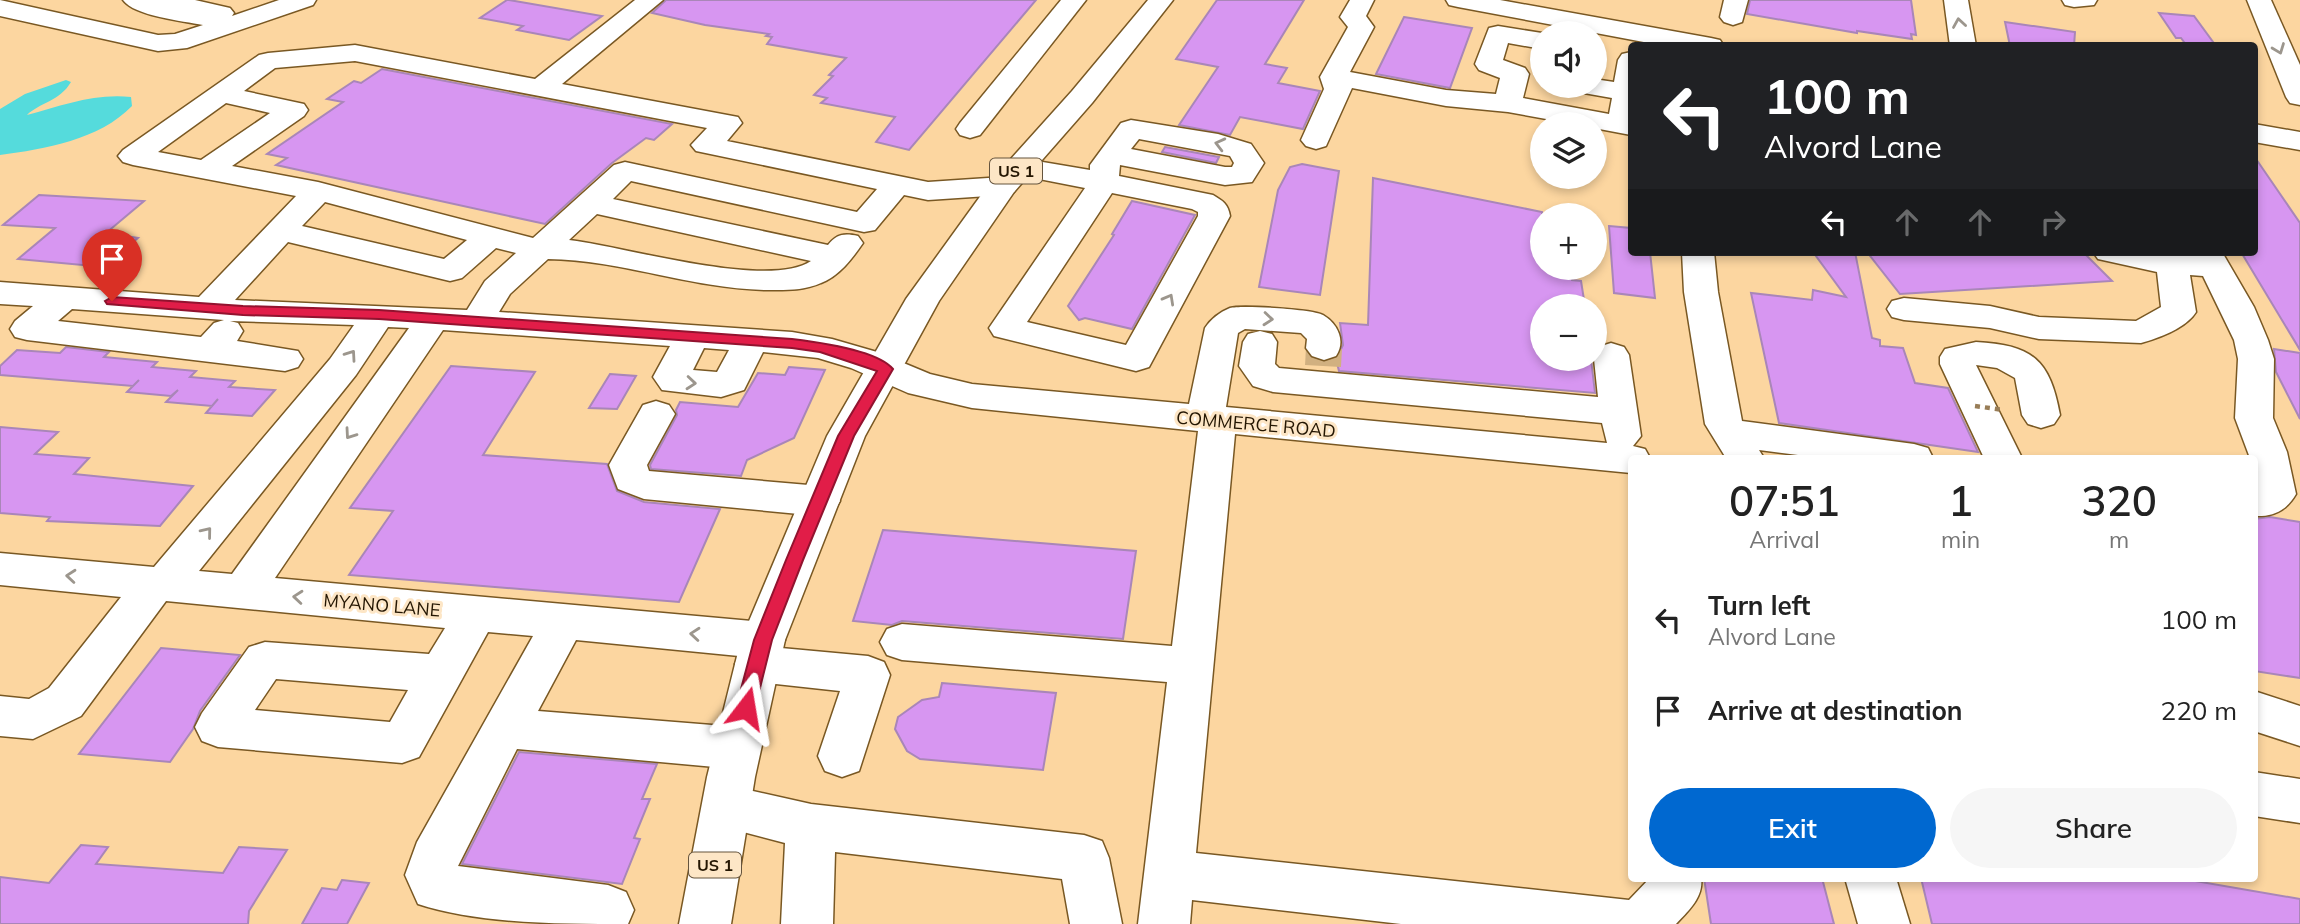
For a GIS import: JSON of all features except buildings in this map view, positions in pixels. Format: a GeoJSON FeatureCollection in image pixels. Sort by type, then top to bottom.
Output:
{"type":"FeatureCollection","features":[{"type":"Feature","properties":{"kind":"street"},"geometry":{"type":"LineString","coordinates":[[74,24],[133,0]]}},
{"type":"Feature","properties":{"kind":"street"},"geometry":{"type":"LineString","coordinates":[[0,8],[158,43],[178,42],[304,0]]}},
{"type":"Feature","properties":{"kind":"street"},"geometry":{"type":"LineString","coordinates":[[540,88],[651,0]]}},
{"type":"Feature","properties":{"kind":"street"},"geometry":{"type":"LineString","coordinates":[[970,129],[1074,0]]}},
{"type":"Feature","properties":{"kind":"street","name":"US 1"},"geometry":{"type":"LineString","coordinates":[[705,924],[737,748],[760,652],[846,436],[923,299],[1011,177],[1161,0]]}},
{"type":"Feature","properties":{"kind":"street"},"geometry":{"type":"LineString","coordinates":[[1316,141],[1338,89],[1334,77],[1361,27],[1353,17],[1362,0]]}},
{"type":"Feature","properties":{"kind":"street"},"geometry":{"type":"LineString","coordinates":[[1458,0],[1691,42]]}},
{"type":"Feature","properties":{"kind":"street"},"geometry":{"type":"LineString","coordinates":[[1956,0],[1962,42]]}},
{"type":"Feature","properties":{"kind":"street"},"geometry":{"type":"LineString","coordinates":[[2074,0],[2085,0]]}},
{"type":"Feature","properties":{"kind":"street"},"geometry":{"type":"LineString","coordinates":[[2259,0],[2300,97]]}},
{"type":"Feature","properties":{"kind":"street"},"geometry":{"type":"LineString","coordinates":[[1508,104],[1528,76],[1489,64],[1498,34],[1530,39]]}},
{"type":"Feature","properties":{"kind":"street"},"geometry":{"type":"LineString","coordinates":[[897,185],[836,257],[818,272],[802,279],[755,281],[706,278],[569,247],[538,249],[318,191],[133,156],[268,61],[355,53],[728,123],[706,145],[928,191],[1011,177],[1108,168],[1241,176],[1249,163],[1241,150],[1218,143],[1131,129],[1108,168],[1006,328],[1136,359],[1198,223],[1225,176]]}},
{"type":"Feature","properties":{"kind":"street"},"geometry":{"type":"LineString","coordinates":[[1607,53],[1628,57]]}},
{"type":"Feature","properties":{"kind":"street"},"geometry":{"type":"LineString","coordinates":[[1334,77],[1446,98],[1508,104],[1626,125],[1628,78]]}},
{"type":"Feature","properties":{"kind":"street"},"geometry":{"type":"LineString","coordinates":[[1607,89],[1626,92]]}},
{"type":"Feature","properties":{"kind":"street"},"geometry":{"type":"LineString","coordinates":[[208,169],[294,110],[220,94]]}},
{"type":"Feature","properties":{"kind":"street"},"geometry":{"type":"LineString","coordinates":[[184,120],[258,134]]}},
{"type":"Feature","properties":{"kind":"street"},"geometry":{"type":"LineString","coordinates":[[2258,134],[2300,141]]}},
{"type":"Feature","properties":{"kind":"street"},"geometry":{"type":"LineString","coordinates":[[1108,168],[1198,223]]}},
{"type":"Feature","properties":{"kind":"street"},"geometry":{"type":"LineString","coordinates":[[477,321],[497,288],[625,171],[864,223]]}},
{"type":"Feature","properties":{"kind":"street"},"geometry":{"type":"LineString","coordinates":[[208,308],[318,191]]}},
{"type":"Feature","properties":{"kind":"street"},"geometry":{"type":"LineString","coordinates":[[590,203],[836,257]]}},
{"type":"Feature","properties":{"kind":"street"},"geometry":{"type":"LineString","coordinates":[[281,231],[450,271],[491,236]]}},
{"type":"Feature","properties":{"kind":"street"},"geometry":{"type":"LineString","coordinates":[[1698,256],[1724,424],[1737,445],[1873,455]]}},
{"type":"Feature","properties":{"kind":"street"},"geometry":{"type":"LineString","coordinates":[[2128,256],[2172,265],[2210,259],[2238,307],[2256,359],[2254,418],[2268,452],[2276,494],[2265,502],[2258,501]]}},
{"type":"Feature","properties":{"kind":"street"},"geometry":{"type":"LineString","coordinates":[[1903,309],[1990,317],[2039,328],[2141,331],[2179,312],[2172,265]]}},
{"type":"Feature","properties":{"kind":"street","name":"COMMERCE ROAD"},"geometry":{"type":"LineString","coordinates":[[0,293],[243,311],[379,315],[752,340],[820,347],[864,360],[921,384],[972,396],[1628,459]]}},
{"type":"Feature","properties":{"kind":"street"},"geometry":{"type":"LineString","coordinates":[[64,298],[27,329],[285,359]]}},
{"type":"Feature","properties":{"kind":"street"},"geometry":{"type":"LineString","coordinates":[[210,349],[243,311]]}},
{"type":"Feature","properties":{"kind":"street"},"geometry":{"type":"LineString","coordinates":[[0,716],[33,719],[65,702],[160,584],[343,367],[379,315]]}},
{"type":"Feature","properties":{"kind":"street"},"geometry":{"type":"LineString","coordinates":[[1164,924],[1192,666],[1211,419],[1222,328],[1229,321],[1239,317],[1311,323],[1324,337],[1320,430]]}},
{"type":"Feature","properties":{"kind":"street"},"geometry":{"type":"LineString","coordinates":[[242,592],[433,319]]}},
{"type":"Feature","properties":{"kind":"street"},"geometry":{"type":"LineString","coordinates":[[693,336],[671,377],[675,381],[721,385],[732,381],[752,340]]}},
{"type":"Feature","properties":{"kind":"street"},"geometry":{"type":"LineString","coordinates":[[1261,342],[1257,366],[1266,377],[1323,366],[1619,412]]}},
{"type":"Feature","properties":{"kind":"street"},"geometry":{"type":"LineString","coordinates":[[2002,455],[1983,408],[1958,365],[1958,357],[1980,351],[2012,361],[2033,378],[2042,415]]}},
{"type":"Feature","properties":{"kind":"street"},"geometry":{"type":"LineString","coordinates":[[1611,355],[1628,459]]}},
{"type":"Feature","properties":{"kind":"street"},"geometry":{"type":"LineString","coordinates":[[656,414],[628,465],[632,479],[644,485],[820,500]]}},
{"type":"Feature","properties":{"kind":"street","name":"MYANO LANE"},"geometry":{"type":"LineString","coordinates":[[0,569],[564,622],[760,652],[868,676],[842,756]]}},
{"type":"Feature","properties":{"kind":"street"},"geometry":{"type":"LineString","coordinates":[[442,674],[476,613]]}},
{"type":"Feature","properties":{"kind":"street"},"geometry":{"type":"LineString","coordinates":[[564,622],[504,728],[435,859],[430,875],[436,887],[608,910]]}},
{"type":"Feature","properties":{"kind":"street"},"geometry":{"type":"LineString","coordinates":[[902,642],[1192,666]]}},
{"type":"Feature","properties":{"kind":"street"},"geometry":{"type":"LineString","coordinates":[[2258,712],[2300,726]]}},
{"type":"Feature","properties":{"kind":"street"},"geometry":{"type":"LineString","coordinates":[[504,728],[737,748]]}},
{"type":"Feature","properties":{"kind":"street"},"geometry":{"type":"LineString","coordinates":[[2258,795],[2300,801]]}},
{"type":"Feature","properties":{"kind":"street"},"geometry":{"type":"LineString","coordinates":[[726,807],[811,827],[1084,858],[1096,924]]}},
{"type":"Feature","properties":{"kind":"street"},"geometry":{"type":"LineString","coordinates":[[807,924],[811,827]]}},
{"type":"Feature","properties":{"kind":"street"},"geometry":{"type":"LineString","coordinates":[[1169,874],[1626,924]]}},
{"type":"Feature","properties":{"kind":"street"},"geometry":{"type":"LineString","coordinates":[[1641,924],[1677,886],[1676,882]]}},
{"type":"Feature","properties":{"kind":"street"},"geometry":{"type":"LineString","coordinates":[[1871,882],[1884,924]]}},
{"type":"Feature","properties":{"kind":"water"},"geometry":{"type":"Polygon","coordinates":[[[66,80],[71,82],[61,93],[27,115],[104,97],[131,97],[132,106],[119,118],[88,135],[53,146],[0,155],[0,109],[25,94],[66,80]]]}},
{"type":"Feature","properties":{"kind":"tunnel"},"geometry":{"type":"LineString","coordinates":[[1323,366],[1324,348]]}},
{"type":"Feature","properties":{"kind":"route"},"geometry":{"type":"LineString","coordinates":[[112,301],[243,311],[379,315],[792,344],[820,347],[886,369],[846,436],[763,640],[746,708]]}}]}
